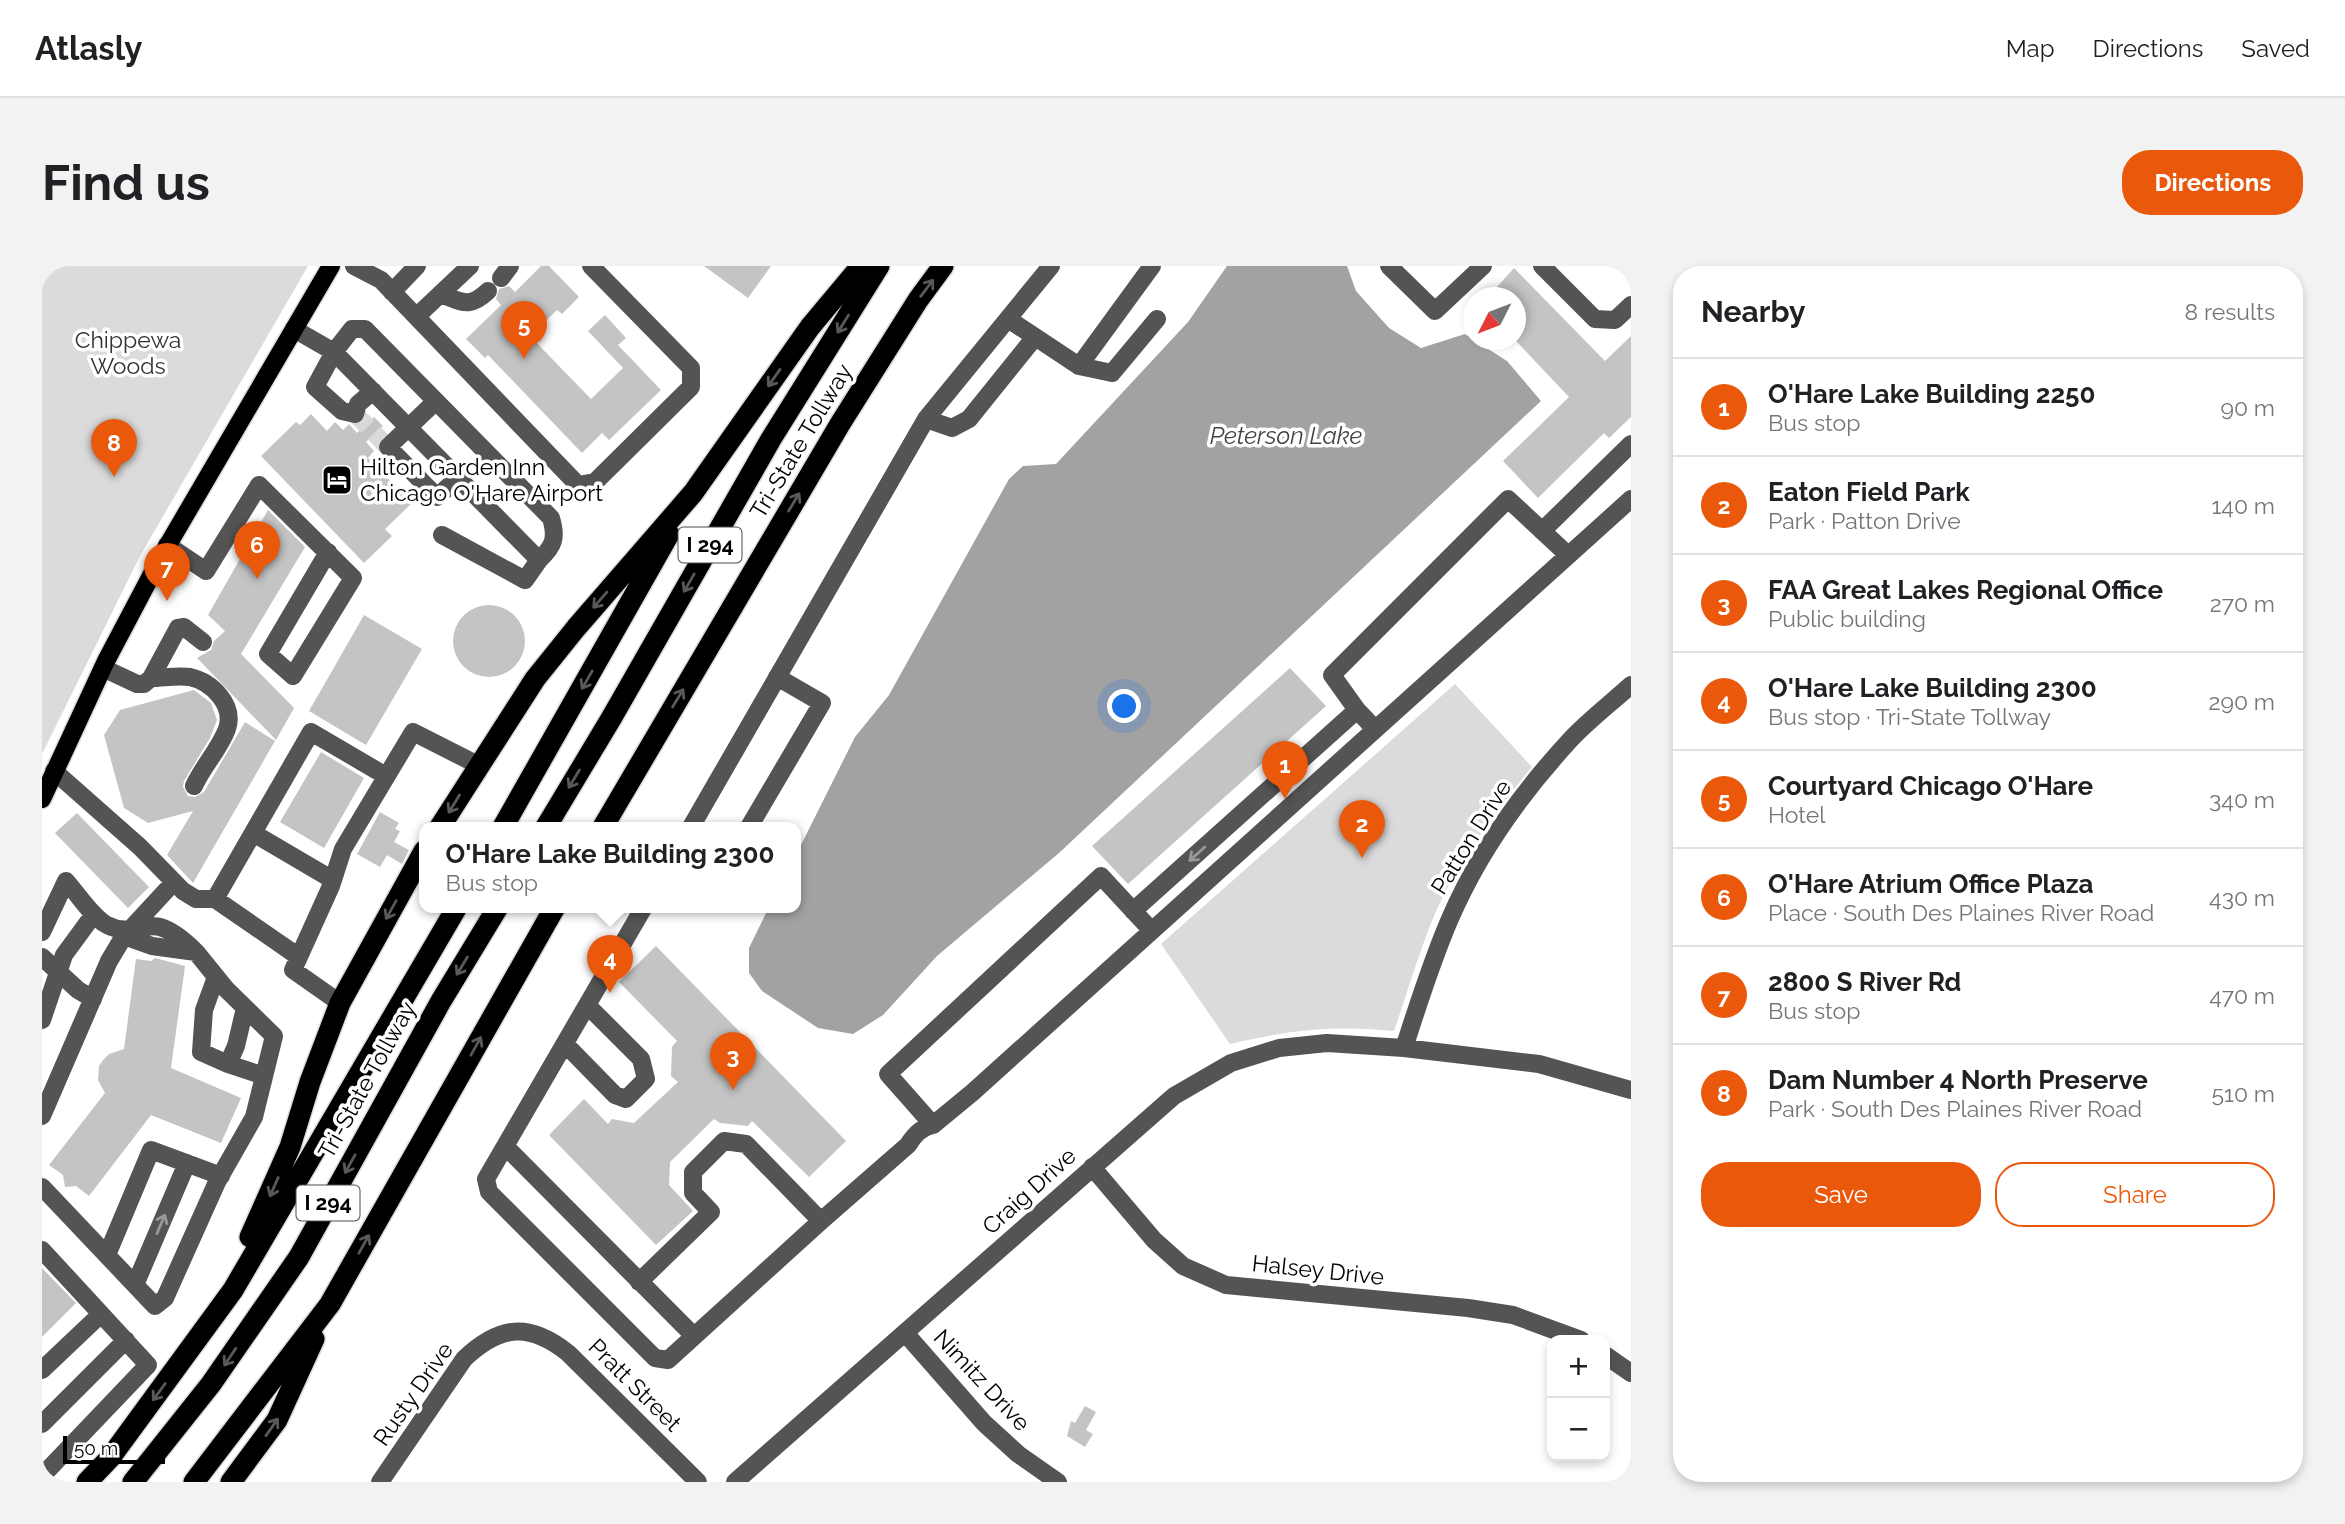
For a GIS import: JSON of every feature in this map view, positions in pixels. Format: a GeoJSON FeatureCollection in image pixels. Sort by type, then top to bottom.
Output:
{"type":"FeatureCollection","features":[{"type":"Feature","properties":{"kind":"highway"},"geometry":{"type":"LineString","coordinates":[[506,822],[693,493],[810,327],[861,266]]}},
{"type":"Feature","properties":{"kind":"highway","name":"Tri-State Tollway"},"geometry":{"type":"LineString","coordinates":[[549,822],[771,439],[879,266]]}},
{"type":"Feature","properties":{"kind":"highway","name":"Tri-State Tollway"},"geometry":{"type":"LineString","coordinates":[[606,822],[840,424],[918,300],[943,266]]}},
{"type":"Feature","properties":{"kind":"highway"},"geometry":{"type":"LineString","coordinates":[[443,822],[535,678],[693,493]]}},
{"type":"Feature","properties":{"kind":"highway"},"geometry":{"type":"LineString","coordinates":[[199,1337],[255,1229],[278,1177],[340,1003],[419,862]]}},
{"type":"Feature","properties":{"kind":"highway"},"geometry":{"type":"LineString","coordinates":[[88,1482],[110,1458],[233,1290],[453,913]]}},
{"type":"Feature","properties":{"kind":"highway","name":"Tri-State Tollway"},"geometry":{"type":"LineString","coordinates":[[133,1482],[211,1384],[299,1257],[441,1001],[494,913]]}},
{"type":"Feature","properties":{"kind":"highway","name":"I 294"},"geometry":{"type":"LineString","coordinates":[[194,1482],[330,1304],[552,913]]}},
{"type":"Feature","properties":{"kind":"highway"},"geometry":{"type":"LineString","coordinates":[[231,1482],[277,1420],[330,1304]]}},
{"type":"Feature","properties":{"kind":"main road"},"geometry":{"type":"LineString","coordinates":[[42,799],[103,668],[167,545],[331,266]]}},
{"type":"Feature","properties":{"kind":"street"},"geometry":{"type":"LineString","coordinates":[[354,266],[382,280],[578,485],[595,482],[691,387],[691,368],[591,266]]}},
{"type":"Feature","properties":{"kind":"street"},"geometry":{"type":"LineString","coordinates":[[392,292],[417,266]]}},
{"type":"Feature","properties":{"kind":"street"},"geometry":{"type":"LineString","coordinates":[[417,317],[470,266]]}},
{"type":"Feature","properties":{"kind":"street"},"geometry":{"type":"LineString","coordinates":[[694,822],[926,419],[1051,266]]}},
{"type":"Feature","properties":{"kind":"street"},"geometry":{"type":"LineString","coordinates":[[1079,366],[1152,266]]}},
{"type":"Feature","properties":{"kind":"street"},"geometry":{"type":"LineString","coordinates":[[1389,266],[1435,312],[1483,266]]}},
{"type":"Feature","properties":{"kind":"street"},"geometry":{"type":"LineString","coordinates":[[1542,266],[1595,319],[1615,320],[1631,304]]}},
{"type":"Feature","properties":{"kind":"street"},"geometry":{"type":"LineString","coordinates":[[440,294],[469,304],[488,291]]}},
{"type":"Feature","properties":{"kind":"street"},"geometry":{"type":"LineString","coordinates":[[1008,319],[1079,366],[1112,373],[1157,319]]}},
{"type":"Feature","properties":{"kind":"street"},"geometry":{"type":"LineString","coordinates":[[294,329],[334,352],[539,560]]}},
{"type":"Feature","properties":{"kind":"street"},"geometry":{"type":"LineString","coordinates":[[373,391],[358,404],[355,414],[342,411],[314,387],[334,352],[352,329],[365,329],[551,518],[555,531],[551,549],[539,560],[525,580],[442,535]]}},
{"type":"Feature","properties":{"kind":"street"},"geometry":{"type":"LineString","coordinates":[[926,419],[953,428],[969,419],[1035,337]]}},
{"type":"Feature","properties":{"kind":"street"},"geometry":{"type":"LineString","coordinates":[[436,401],[388,447],[437,497],[458,478]]}},
{"type":"Feature","properties":{"kind":"street"},"geometry":{"type":"LineString","coordinates":[[1542,531],[1631,444]]}},
{"type":"Feature","properties":{"kind":"street"},"geometry":{"type":"LineString","coordinates":[[167,545],[206,571],[258,485],[328,552],[354,578],[293,676],[268,654],[328,552]]}},
{"type":"Feature","properties":{"kind":"street"},"geometry":{"type":"LineString","coordinates":[[1376,729],[1357,710],[1332,675],[1508,499],[1568,555]]}},
{"type":"Feature","properties":{"kind":"street"},"geometry":{"type":"LineString","coordinates":[[641,913],[486,1179],[489,1192],[655,1359],[668,1360],[908,1144],[919,1145],[931,1133],[933,1125],[973,1092],[1631,499]]}},
{"type":"Feature","properties":{"kind":"street"},"geometry":{"type":"LineString","coordinates":[[103,668],[137,684],[144,684],[151,678],[178,628],[184,627],[203,642]]}},
{"type":"Feature","properties":{"kind":"street"},"geometry":{"type":"LineString","coordinates":[[151,678],[188,677],[196,680],[219,695],[228,709],[229,720],[225,732],[194,786]]}},
{"type":"Feature","properties":{"kind":"street"},"geometry":{"type":"LineString","coordinates":[[752,822],[822,703],[777,677]]}},
{"type":"Feature","properties":{"kind":"street","name":"Patton Drive"},"geometry":{"type":"LineString","coordinates":[[1404,1048],[1450,919],[1482,859],[1524,794],[1573,738],[1631,685]]}},
{"type":"Feature","properties":{"kind":"street"},"geometry":{"type":"LineString","coordinates":[[1133,911],[1357,710]]}},
{"type":"Feature","properties":{"kind":"street"},"geometry":{"type":"LineString","coordinates":[[215,899],[311,732],[386,776]]}},
{"type":"Feature","properties":{"kind":"street"},"geometry":{"type":"LineString","coordinates":[[340,1003],[293,970],[333,880],[343,849],[413,732],[478,765]]}},
{"type":"Feature","properties":{"kind":"street"},"geometry":{"type":"LineString","coordinates":[[54,771],[140,847],[183,891],[196,899],[215,899],[299,957]]}},
{"type":"Feature","properties":{"kind":"street"},"geometry":{"type":"LineString","coordinates":[[253,833],[333,880]]}},
{"type":"Feature","properties":{"kind":"street"},"geometry":{"type":"LineString","coordinates":[[1219,834],[1237,854]]}},
{"type":"Feature","properties":{"kind":"street"},"geometry":{"type":"LineString","coordinates":[[933,1125],[888,1074],[1101,876],[1152,931]]}},
{"type":"Feature","properties":{"kind":"street"},"geometry":{"type":"LineString","coordinates":[[42,932],[66,881],[107,925],[152,946],[196,952],[216,977],[274,1036],[254,1116],[220,1175],[165,1298],[155,1306],[42,1187]]}},
{"type":"Feature","properties":{"kind":"street"},"geometry":{"type":"LineString","coordinates":[[42,1116],[109,961],[126,933],[174,882]]}},
{"type":"Feature","properties":{"kind":"street"},"geometry":{"type":"LineString","coordinates":[[42,1020],[64,955],[94,914]]}},
{"type":"Feature","properties":{"kind":"street"},"geometry":{"type":"LineString","coordinates":[[42,957],[59,974],[93,999]]}},
{"type":"Feature","properties":{"kind":"street"},"geometry":{"type":"LineString","coordinates":[[216,977],[204,1010],[201,1052],[264,1076]]}},
{"type":"Feature","properties":{"kind":"street"},"geometry":{"type":"LineString","coordinates":[[565,1044],[615,1095],[626,1098],[646,1079],[641,1059],[587,1005]]}},
{"type":"Feature","properties":{"kind":"street"},"geometry":{"type":"LineString","coordinates":[[228,1064],[236,1046],[245,1007]]}},
{"type":"Feature","properties":{"kind":"street","name":"Craig Drive"},"geometry":{"type":"LineString","coordinates":[[735,1482],[1174,1096],[1231,1063],[1279,1048],[1327,1043],[1404,1048],[1539,1064],[1631,1090]]}},
{"type":"Feature","properties":{"kind":"street"},"geometry":{"type":"LineString","coordinates":[[639,1282],[711,1212],[694,1193],[693,1172],[724,1141],[746,1144],[821,1221]]}},
{"type":"Feature","properties":{"kind":"street"},"geometry":{"type":"LineString","coordinates":[[506,1147],[694,1336]]}},
{"type":"Feature","properties":{"kind":"street"},"geometry":{"type":"LineString","coordinates":[[107,1255],[151,1150],[220,1175]]}},
{"type":"Feature","properties":{"kind":"street"},"geometry":{"type":"LineString","coordinates":[[135,1285],[187,1163]]}},
{"type":"Feature","properties":{"kind":"street","name":"Halsey Drive"},"geometry":{"type":"LineString","coordinates":[[1092,1167],[1154,1240],[1183,1266],[1226,1285],[1468,1308],[1513,1315],[1567,1335]]}},
{"type":"Feature","properties":{"kind":"street"},"geometry":{"type":"LineString","coordinates":[[42,1250],[148,1365],[42,1476]]}},
{"type":"Feature","properties":{"kind":"street"},"geometry":{"type":"LineString","coordinates":[[42,1370],[101,1314]]}},
{"type":"Feature","properties":{"kind":"street","name":"Rusty Drive"},"geometry":{"type":"LineString","coordinates":[[380,1482],[464,1359],[479,1345],[504,1334],[531,1331]]}},
{"type":"Feature","properties":{"kind":"street","name":"Pratt Street"},"geometry":{"type":"LineString","coordinates":[[531,1331],[552,1340],[568,1353],[698,1482]]}},
{"type":"Feature","properties":{"kind":"street","name":"Nimitz Drive"},"geometry":{"type":"LineString","coordinates":[[906,1334],[984,1423],[1018,1454],[1058,1482]]}},
{"type":"Feature","properties":{"kind":"street"},"geometry":{"type":"LineString","coordinates":[[42,1424],[126,1340]]}},
{"type":"Feature","properties":{"kind":"street"},"geometry":{"type":"LineString","coordinates":[[1610,1358],[1631,1373]]}},
{"type":"Feature","properties":{"kind":"green space","name":"Chippewa Woods"},"geometry":{"type":"Polygon","coordinates":[[[42,266],[308,266],[140,556],[42,754],[42,266]]]}},
{"type":"Feature","properties":{"kind":"green space"},"geometry":{"type":"Polygon","coordinates":[[[1455,684],[1532,767],[1480,835],[1446,890],[1425,939],[1394,1031],[1311,1030],[1230,1044],[1161,944],[1455,684]]]}},
{"type":"Feature","properties":{"kind":"water","name":"Peterson Lake"},"geometry":{"type":"Polygon","coordinates":[[[1227,266],[1347,266],[1356,291],[1389,328],[1421,348],[1463,335],[1463,350],[1490,350],[1507,361],[1541,401],[1059,853],[937,956],[883,1015],[853,1034],[818,1028],[762,991],[749,973],[749,948],[766,913],[801,913],[801,845],[855,737],[889,695],[1009,479],[1023,466],[1056,464],[1188,322],[1227,266]]]}},
{"type":"Feature","properties":{"kind":"building"},"geometry":{"type":"Polygon","coordinates":[[[541,266],[549,266],[579,297],[562,314],[557,310],[530,336],[591,399],[623,368],[588,331],[605,315],[626,338],[618,345],[661,390],[609,440],[602,433],[582,453],[488,355],[485,358],[466,339],[501,305],[496,299],[499,289],[509,286],[515,292],[541,266]]]}},
{"type":"Feature","properties":{"kind":"building"},"geometry":{"type":"Polygon","coordinates":[[[704,266],[771,266],[748,298],[704,266]]]}},
{"type":"Feature","properties":{"kind":"building"},"geometry":{"type":"Polygon","coordinates":[[[1514,268],[1605,361],[1631,336],[1631,417],[1609,438],[1604,433],[1538,498],[1503,461],[1569,397],[1525,350],[1526,287],[1497,287],[1514,268]]]}},
{"type":"Feature","properties":{"kind":"building","name":"Hilton Garden Inn Chicago O'Hare Airport"},"geometry":{"type":"Polygon","coordinates":[[[311,414],[327,431],[335,422],[343,430],[349,424],[357,433],[374,417],[383,426],[366,442],[374,451],[368,458],[412,503],[385,529],[392,536],[364,563],[261,456],[296,422],[300,425],[311,414]]]}},
{"type":"Feature","properties":{"kind":"building"},"geometry":{"type":"Polygon","coordinates":[[[268,510],[305,547],[241,654],[294,708],[276,740],[197,658],[211,650],[214,641],[225,631],[208,615],[268,510]]]}},
{"type":"Feature","properties":{"kind":"building"},"geometry":{"type":"Polygon","coordinates":[[[489,605],[509,611],[519,621],[525,641],[519,661],[509,671],[489,677],[469,671],[459,661],[453,641],[459,621],[469,611],[489,605]]]}},
{"type":"Feature","properties":{"kind":"building"},"geometry":{"type":"Polygon","coordinates":[[[364,615],[422,649],[366,745],[309,711],[364,615]]]}},
{"type":"Feature","properties":{"kind":"building"},"geometry":{"type":"Polygon","coordinates":[[[1290,668],[1326,706],[1128,884],[1092,846],[1290,668]]]}},
{"type":"Feature","properties":{"kind":"building"},"geometry":{"type":"Polygon","coordinates":[[[194,690],[211,703],[217,720],[210,738],[184,781],[183,787],[188,796],[195,797],[204,792],[245,722],[275,741],[193,883],[167,855],[193,811],[148,823],[124,808],[104,735],[120,710],[194,690]]]}},
{"type":"Feature","properties":{"kind":"building"},"geometry":{"type":"Polygon","coordinates":[[[321,752],[364,778],[324,848],[280,822],[321,752]]]}},
{"type":"Feature","properties":{"kind":"building"},"geometry":{"type":"Polygon","coordinates":[[[380,812],[399,823],[395,829],[400,831],[394,842],[409,850],[402,864],[387,855],[380,867],[357,854],[380,812]]]}},
{"type":"Feature","properties":{"kind":"building"},"geometry":{"type":"Polygon","coordinates":[[[77,813],[149,887],[128,908],[55,833],[77,813]]]}},
{"type":"Feature","properties":{"kind":"building"},"geometry":{"type":"Polygon","coordinates":[[[656,946],[846,1141],[809,1177],[752,1121],[748,1126],[720,1123],[714,1119],[670,1162],[669,1185],[693,1211],[656,1245],[549,1135],[584,1099],[608,1124],[612,1119],[634,1123],[678,1082],[671,1076],[672,1047],[677,1041],[619,982],[656,946]]]}},
{"type":"Feature","properties":{"kind":"building"},"geometry":{"type":"Polygon","coordinates":[[[155,958],[185,966],[171,1068],[241,1098],[221,1143],[151,1115],[89,1196],[76,1186],[65,1187],[63,1175],[49,1165],[105,1093],[98,1080],[99,1066],[109,1054],[124,1049],[136,959],[151,961],[155,958]]]}},
{"type":"Feature","properties":{"kind":"building"},"geometry":{"type":"Polygon","coordinates":[[[42,1268],[76,1303],[42,1337],[42,1268]]]}},
{"type":"Feature","properties":{"kind":"building"},"geometry":{"type":"Polygon","coordinates":[[[1085,1406],[1096,1412],[1086,1430],[1093,1434],[1085,1447],[1067,1436],[1071,1421],[1075,1423],[1085,1406]]]}},
{"type":"Feature","properties":{"kind":"tunnel"},"geometry":{"type":"LineString","coordinates":[[355,414],[388,447]]}},
{"type":"Feature","properties":{"kind":"place","name":"Courtyard Chicago O'Hare"},"geometry":{"type":"Point","coordinates":[524,359]}},
{"type":"Feature","properties":{"kind":"place","name":"Dam Number 4 North Preserve"},"geometry":{"type":"Point","coordinates":[114,477]}},
{"type":"Feature","properties":{"kind":"place","name":"Hilton Garden Inn Chicago O'Hare Airport"},"geometry":{"type":"Point","coordinates":[337,480]}},
{"type":"Feature","properties":{"kind":"place","name":"O'Hare Atrium Office Plaza"},"geometry":{"type":"Point","coordinates":[257,579]}},
{"type":"Feature","properties":{"kind":"place","name":"2800 S River Rd"},"geometry":{"type":"Point","coordinates":[167,601]}},
{"type":"Feature","properties":{"kind":"place","name":"O'Hare Lake Building 2250"},"geometry":{"type":"Point","coordinates":[1285,799]}},
{"type":"Feature","properties":{"kind":"place","name":"Eaton Field Park"},"geometry":{"type":"Point","coordinates":[1362,858]}},
{"type":"Feature","properties":{"kind":"place","name":"O'Hare Lake Building 2300"},"geometry":{"type":"Point","coordinates":[610,993]}},
{"type":"Feature","properties":{"kind":"place","name":"FAA Great Lakes Regional Office"},"geometry":{"type":"Point","coordinates":[733,1090]}}]}
